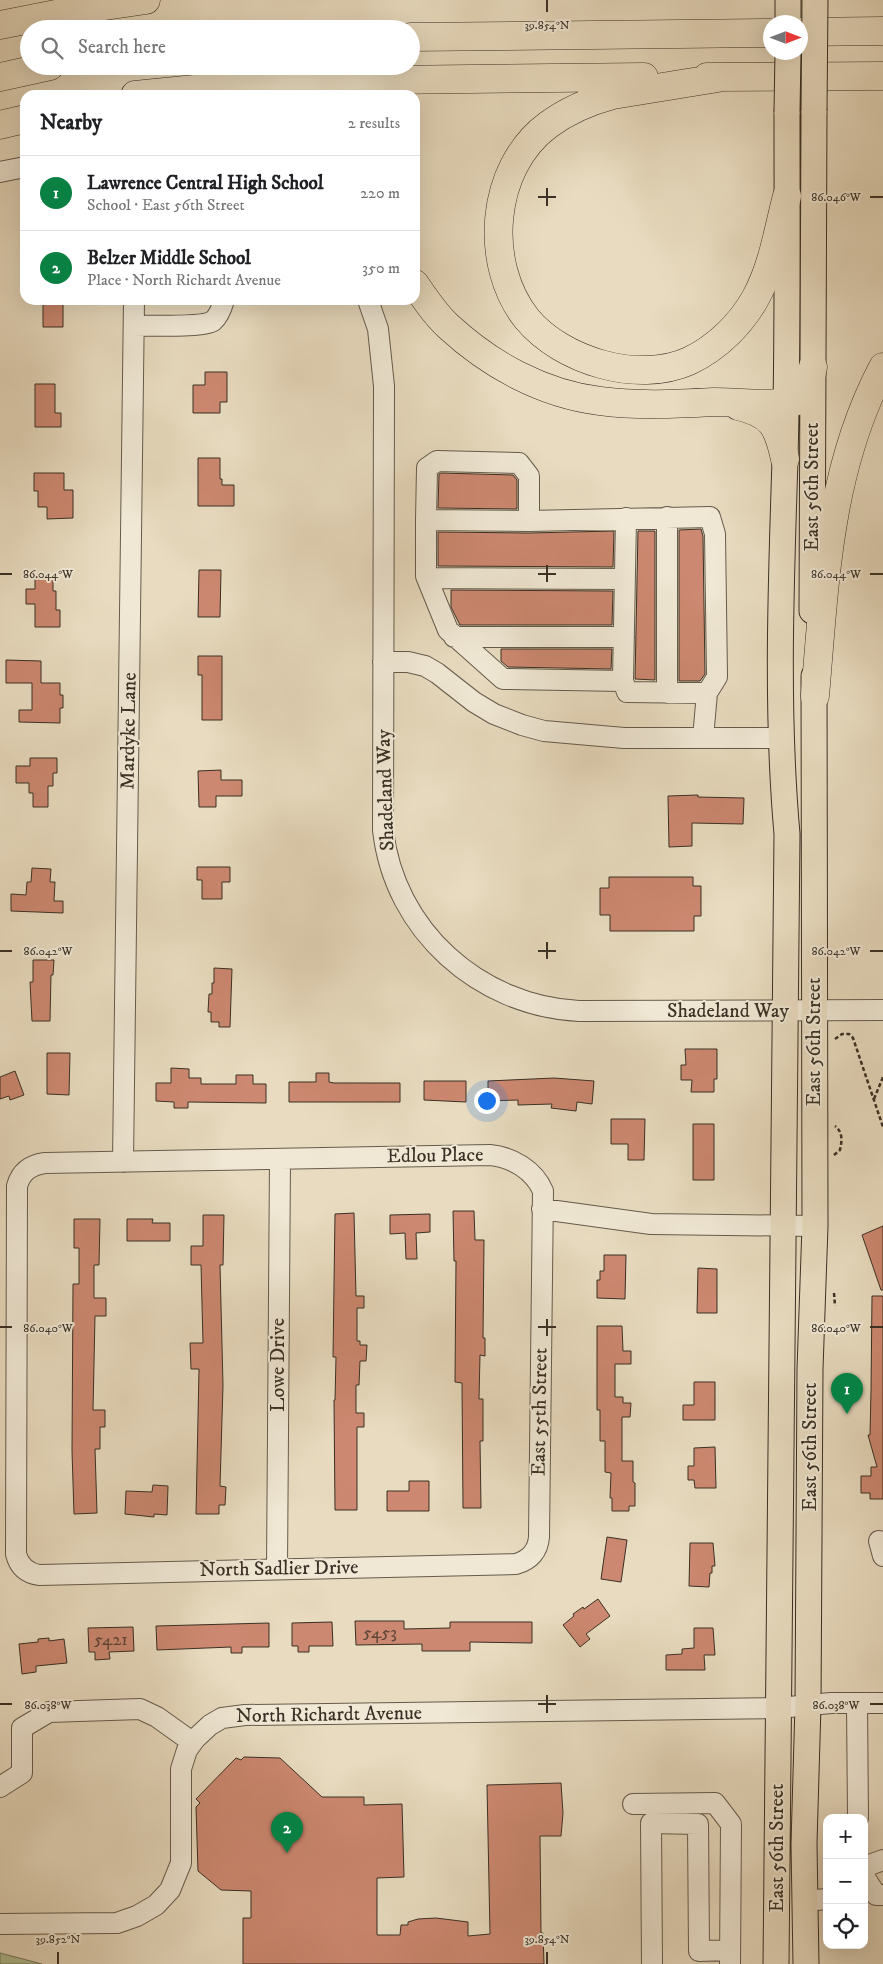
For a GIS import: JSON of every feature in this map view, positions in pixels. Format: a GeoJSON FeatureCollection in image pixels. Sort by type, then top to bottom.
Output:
{"type":"FeatureCollection","features":[{"type":"Feature","properties":{"kind":"highway"},"geometry":{"type":"LineString","coordinates":[[25,20],[70,11],[146,0]]}},
{"type":"Feature","properties":{"kind":"highway"},"geometry":{"type":"LineString","coordinates":[[0,25],[20,21]]}},
{"type":"Feature","properties":{"kind":"highway"},"geometry":{"type":"LineString","coordinates":[[808,32],[883,31]]}},
{"type":"Feature","properties":{"kind":"highway"},"geometry":{"type":"LineString","coordinates":[[420,37],[763,33]]}},
{"type":"Feature","properties":{"kind":"highway"},"geometry":{"type":"LineString","coordinates":[[0,77],[20,73]]}},
{"type":"Feature","properties":{"kind":"highway"},"geometry":{"type":"LineString","coordinates":[[185,90],[244,84],[304,81],[883,76]]}},
{"type":"Feature","properties":{"kind":"highway"},"geometry":{"type":"LineString","coordinates":[[724,78],[613,95],[596,100],[579,107],[548,125],[536,136],[525,148],[508,182],[501,206],[498,226],[498,248],[501,267],[517,303],[528,319],[556,344],[586,359],[627,369],[670,367],[689,361],[732,330],[755,299],[768,271],[787,196]]}},
{"type":"Feature","properties":{"kind":"highway"},"geometry":{"type":"LineString","coordinates":[[0,125],[20,120]]}},
{"type":"Feature","properties":{"kind":"highway"},"geometry":{"type":"LineString","coordinates":[[0,131],[20,129]]}},
{"type":"Feature","properties":{"kind":"highway"},"geometry":{"type":"LineString","coordinates":[[420,290],[447,325],[488,359],[510,372],[536,383],[564,393],[598,401],[662,404],[794,402],[804,394],[810,384],[813,367]]}},
{"type":"Feature","properties":{"kind":"highway"},"geometry":{"type":"LineString","coordinates":[[815,696],[825,568],[836,500],[852,438],[883,367]]}},
{"type":"Feature","properties":{"kind":"highway"},"geometry":{"type":"LineString","coordinates":[[720,402],[756,410],[766,417],[775,426],[781,440],[785,459]]}},
{"type":"Feature","properties":{"kind":"main road"},"geometry":{"type":"LineString","coordinates":[[788,0],[788,15]]}},
{"type":"Feature","properties":{"kind":"main road","name":"East 56th Street"},"geometry":{"type":"LineString","coordinates":[[776,1964],[782,1225],[799,1011],[815,696],[812,602],[815,0]]}},
{"type":"Feature","properties":{"kind":"main road","name":"East 56th Street"},"geometry":{"type":"LineString","coordinates":[[788,60],[785,459],[781,569],[782,738],[815,1226],[810,1369],[808,1705],[804,1844],[816,1900],[806,1964]]}},
{"type":"Feature","properties":{"kind":"street"},"geometry":{"type":"LineString","coordinates":[[0,172],[20,168]]}},
{"type":"Feature","properties":{"kind":"street","name":"Mardyke Lane"},"geometry":{"type":"LineString","coordinates":[[123,1162],[134,305]]}},
{"type":"Feature","properties":{"kind":"street"},"geometry":{"type":"LineString","coordinates":[[134,326],[196,325],[213,321],[223,305]]}},
{"type":"Feature","properties":{"kind":"street","name":"Shadeland Way"},"geometry":{"type":"LineString","coordinates":[[370,305],[378,329],[384,386],[382,813],[384,843],[394,878],[420,926],[447,957],[469,974],[492,988],[530,1003],[556,1009],[589,1011],[883,1010]]}},
{"type":"Feature","properties":{"kind":"street"},"geometry":{"type":"LineString","coordinates":[[529,521],[529,476],[519,463],[437,462],[427,468],[427,578],[448,630],[503,679],[623,681]]}},
{"type":"Feature","properties":{"kind":"street"},"geometry":{"type":"LineString","coordinates":[[667,517],[667,693]]}},
{"type":"Feature","properties":{"kind":"street"},"geometry":{"type":"LineString","coordinates":[[426,520],[529,521],[710,517],[715,534],[717,677],[707,693],[703,738]]}},
{"type":"Feature","properties":{"kind":"street"},"geometry":{"type":"LineString","coordinates":[[626,518],[623,681],[627,692],[707,693]]}},
{"type":"Feature","properties":{"kind":"street"},"geometry":{"type":"LineString","coordinates":[[427,578],[625,579]]}},
{"type":"Feature","properties":{"kind":"street"},"geometry":{"type":"LineString","coordinates":[[454,637],[624,637]]}},
{"type":"Feature","properties":{"kind":"street"},"geometry":{"type":"LineString","coordinates":[[383,662],[408,662],[425,666],[474,702],[494,714],[544,731],[624,738],[782,738]]}},
{"type":"Feature","properties":{"kind":"street","name":"Edlou Place"},"geometry":{"type":"LineString","coordinates":[[23,1568],[16,1558],[17,1186],[19,1178],[34,1165],[45,1163],[493,1155],[514,1161],[531,1173],[542,1191],[542,1209]]}},
{"type":"Feature","properties":{"kind":"street","name":"Lowe Drive"},"geometry":{"type":"LineString","coordinates":[[277,1569],[280,1160]]}},
{"type":"Feature","properties":{"kind":"street"},"geometry":{"type":"LineString","coordinates":[[542,1209],[651,1224],[815,1226]]}},
{"type":"Feature","properties":{"kind":"street","name":"East 55th Street"},"geometry":{"type":"LineString","coordinates":[[533,1554],[539,1537],[542,1209]]}},
{"type":"Feature","properties":{"kind":"street","name":"North Sadlier Drive"},"geometry":{"type":"LineString","coordinates":[[23,1568],[40,1575],[516,1564],[528,1559],[533,1554]]}},
{"type":"Feature","properties":{"kind":"street","name":"North Richardt Avenue"},"geometry":{"type":"LineString","coordinates":[[0,1924],[117,1923],[137,1916],[156,1905],[170,1890],[181,1863],[180,1769],[192,1742],[204,1729],[222,1718],[245,1715],[779,1708],[831,1703],[883,1703]]}},
{"type":"Feature","properties":{"kind":"street"},"geometry":{"type":"LineString","coordinates":[[857,1703],[858,1814]]}},
{"type":"Feature","properties":{"kind":"street"},"geometry":{"type":"LineString","coordinates":[[0,1787],[22,1773],[22,1728],[49,1712],[140,1710],[157,1717],[192,1742]]}},
{"type":"Feature","properties":{"kind":"street"},"geometry":{"type":"LineString","coordinates":[[633,1804],[715,1803],[731,1824],[730,1957],[699,1951],[698,1824],[651,1823],[652,1964]]}},
{"type":"Feature","properties":{"kind":"street"},"geometry":{"type":"LineString","coordinates":[[868,1865],[883,1860]]}},
{"type":"Feature","properties":{"kind":"street"},"geometry":{"type":"LineString","coordinates":[[868,1884],[874,1896]]}},
{"type":"Feature","properties":{"kind":"path"},"geometry":{"type":"LineString","coordinates":[[832,1044],[837,1036],[842,1034],[849,1034],[852,1038],[883,1127]]}},
{"type":"Feature","properties":{"kind":"path"},"geometry":{"type":"LineString","coordinates":[[874,1100],[883,1077]]}},
{"type":"Feature","properties":{"kind":"path"},"geometry":{"type":"LineString","coordinates":[[833,1156],[840,1150],[841,1134],[834,1123]]}},
{"type":"Feature","properties":{"kind":"path"},"geometry":{"type":"LineString","coordinates":[[834,1290],[835,1306]]}},
{"type":"Feature","properties":{"kind":"green space"},"geometry":{"type":"Polygon","coordinates":[[[0,1953],[42,1964],[0,1964],[0,1953]]]}},
{"type":"Feature","properties":{"kind":"building"},"geometry":{"type":"Polygon","coordinates":[[[43,305],[63,305],[63,327],[43,327],[43,305]]]}},
{"type":"Feature","properties":{"kind":"building"},"geometry":{"type":"Polygon","coordinates":[[[205,372],[227,372],[227,402],[220,402],[220,413],[193,413],[193,385],[205,385],[205,372]]]}},
{"type":"Feature","properties":{"kind":"building"},"geometry":{"type":"Polygon","coordinates":[[[35,384],[55,384],[55,413],[61,413],[61,427],[35,427],[35,384]]]}},
{"type":"Feature","properties":{"kind":"building"},"geometry":{"type":"Polygon","coordinates":[[[198,458],[220,458],[220,479],[222,479],[222,485],[234,485],[234,506],[198,506],[198,458]]]}},
{"type":"Feature","properties":{"kind":"building"},"geometry":{"type":"Polygon","coordinates":[[[34,473],[64,473],[64,490],[73,490],[73,518],[47,519],[47,507],[38,507],[38,491],[34,491],[34,473]]]}},
{"type":"Feature","properties":{"kind":"building"},"geometry":{"type":"Polygon","coordinates":[[[439,474],[513,475],[517,480],[517,509],[438,508],[439,474]]]}},
{"type":"Feature","properties":{"kind":"building"},"geometry":{"type":"Polygon","coordinates":[[[701,529],[703,536],[705,674],[700,681],[679,681],[679,530],[701,529]]]}},
{"type":"Feature","properties":{"kind":"building"},"geometry":{"type":"Polygon","coordinates":[[[614,531],[613,567],[438,566],[438,532],[529,533],[614,531]]]}},
{"type":"Feature","properties":{"kind":"building"},"geometry":{"type":"Polygon","coordinates":[[[638,531],[655,531],[655,680],[635,679],[638,531]]]}},
{"type":"Feature","properties":{"kind":"building"},"geometry":{"type":"Polygon","coordinates":[[[199,570],[221,570],[220,617],[198,617],[199,570]]]}},
{"type":"Feature","properties":{"kind":"building"},"geometry":{"type":"Polygon","coordinates":[[[35,576],[53,576],[53,591],[56,591],[56,610],[60,610],[60,627],[35,627],[35,604],[26,604],[26,589],[35,589],[35,576]]]}},
{"type":"Feature","properties":{"kind":"building"},"geometry":{"type":"Polygon","coordinates":[[[451,590],[613,591],[612,625],[460,625],[451,607],[451,590]]]}},
{"type":"Feature","properties":{"kind":"building"},"geometry":{"type":"Polygon","coordinates":[[[501,649],[612,649],[611,669],[508,667],[501,661],[501,649]]]}},
{"type":"Feature","properties":{"kind":"building"},"geometry":{"type":"Polygon","coordinates":[[[198,656],[222,656],[222,720],[202,720],[202,675],[198,675],[198,656]]]}},
{"type":"Feature","properties":{"kind":"building"},"geometry":{"type":"Polygon","coordinates":[[[6,660],[41,661],[41,683],[60,683],[60,695],[63,695],[63,708],[60,708],[60,723],[19,722],[19,710],[32,710],[32,683],[6,683],[6,660]]]}},
{"type":"Feature","properties":{"kind":"building"},"geometry":{"type":"Polygon","coordinates":[[[30,758],[57,758],[57,773],[53,773],[53,786],[48,786],[48,807],[33,807],[33,793],[29,793],[29,783],[16,783],[16,766],[30,766],[30,758]]]}},
{"type":"Feature","properties":{"kind":"building"},"geometry":{"type":"Polygon","coordinates":[[[221,770],[221,780],[242,780],[242,796],[216,796],[216,807],[199,807],[198,771],[221,770]]]}},
{"type":"Feature","properties":{"kind":"building"},"geometry":{"type":"Polygon","coordinates":[[[698,795],[698,797],[744,798],[743,824],[692,823],[692,846],[669,847],[668,796],[698,795]]]}},
{"type":"Feature","properties":{"kind":"building"},"geometry":{"type":"Polygon","coordinates":[[[197,867],[230,867],[230,882],[222,882],[222,899],[202,899],[202,880],[197,880],[197,867]]]}},
{"type":"Feature","properties":{"kind":"building"},"geometry":{"type":"Polygon","coordinates":[[[32,868],[51,869],[50,882],[55,882],[54,901],[63,901],[63,913],[11,911],[11,894],[26,895],[27,882],[31,882],[32,868]]]}},
{"type":"Feature","properties":{"kind":"building"},"geometry":{"type":"Polygon","coordinates":[[[609,877],[693,877],[693,886],[701,886],[701,916],[694,916],[694,931],[610,931],[610,915],[600,915],[600,888],[609,888],[609,877]]]}},
{"type":"Feature","properties":{"kind":"building"},"geometry":{"type":"Polygon","coordinates":[[[33,960],[54,960],[53,975],[51,975],[50,1021],[32,1021],[30,982],[33,982],[33,960]]]}},
{"type":"Feature","properties":{"kind":"building"},"geometry":{"type":"Polygon","coordinates":[[[214,968],[232,969],[230,1027],[219,1027],[219,1022],[211,1022],[211,1012],[208,1012],[209,994],[212,994],[212,983],[214,983],[214,968]]]}},
{"type":"Feature","properties":{"kind":"building"},"geometry":{"type":"Polygon","coordinates":[[[685,1049],[717,1049],[717,1079],[714,1079],[714,1092],[691,1092],[692,1080],[681,1080],[681,1065],[686,1065],[685,1049]]]}},
{"type":"Feature","properties":{"kind":"building"},"geometry":{"type":"Polygon","coordinates":[[[47,1053],[70,1053],[69,1095],[47,1094],[47,1053]]]}},
{"type":"Feature","properties":{"kind":"building"},"geometry":{"type":"Polygon","coordinates":[[[171,1068],[189,1069],[189,1078],[201,1078],[201,1084],[236,1084],[236,1075],[253,1075],[253,1084],[266,1084],[266,1103],[188,1102],[188,1108],[174,1108],[174,1102],[156,1101],[156,1083],[171,1083],[171,1068]]]}},
{"type":"Feature","properties":{"kind":"building"},"geometry":{"type":"Polygon","coordinates":[[[15,1071],[24,1095],[10,1100],[9,1096],[0,1099],[0,1077],[15,1071]]]}},
{"type":"Feature","properties":{"kind":"building"},"geometry":{"type":"Polygon","coordinates":[[[316,1073],[329,1073],[329,1082],[334,1083],[400,1083],[400,1102],[289,1102],[289,1082],[316,1082],[316,1073]]]}},
{"type":"Feature","properties":{"kind":"building"},"geometry":{"type":"Polygon","coordinates":[[[554,1078],[594,1081],[592,1104],[577,1102],[576,1111],[551,1108],[552,1104],[518,1105],[518,1100],[488,1101],[488,1081],[554,1078]]]}},
{"type":"Feature","properties":{"kind":"building"},"geometry":{"type":"Polygon","coordinates":[[[424,1081],[466,1081],[466,1102],[424,1100],[424,1081]]]}},
{"type":"Feature","properties":{"kind":"building"},"geometry":{"type":"Polygon","coordinates":[[[611,1119],[645,1119],[644,1160],[628,1160],[628,1144],[611,1144],[611,1119]]]}},
{"type":"Feature","properties":{"kind":"building"},"geometry":{"type":"Polygon","coordinates":[[[693,1124],[714,1124],[714,1180],[693,1180],[693,1124]]]}},
{"type":"Feature","properties":{"kind":"building"},"geometry":{"type":"Polygon","coordinates":[[[453,1211],[474,1211],[475,1240],[484,1240],[483,1338],[485,1338],[485,1356],[480,1355],[479,1399],[483,1399],[483,1441],[480,1441],[481,1508],[463,1508],[462,1383],[455,1382],[456,1261],[454,1261],[453,1211]]]}},
{"type":"Feature","properties":{"kind":"building"},"geometry":{"type":"Polygon","coordinates":[[[354,1213],[356,1296],[364,1296],[364,1308],[357,1308],[357,1341],[360,1341],[360,1345],[367,1345],[366,1361],[360,1361],[359,1385],[356,1385],[356,1413],[364,1413],[364,1427],[357,1427],[357,1510],[335,1510],[334,1400],[336,1357],[333,1357],[335,1214],[354,1213]]]}},
{"type":"Feature","properties":{"kind":"building"},"geometry":{"type":"Polygon","coordinates":[[[430,1214],[430,1232],[416,1233],[417,1259],[406,1259],[405,1233],[390,1234],[390,1215],[430,1214]]]}},
{"type":"Feature","properties":{"kind":"building"},"geometry":{"type":"Polygon","coordinates":[[[203,1215],[224,1215],[223,1265],[220,1265],[223,1385],[220,1486],[226,1487],[225,1505],[219,1505],[219,1514],[196,1514],[199,1369],[191,1369],[190,1343],[203,1343],[201,1265],[191,1265],[191,1246],[203,1246],[203,1215]]]}},
{"type":"Feature","properties":{"kind":"building"},"geometry":{"type":"Polygon","coordinates":[[[74,1219],[100,1219],[99,1265],[94,1265],[94,1298],[106,1298],[106,1316],[95,1316],[93,1410],[105,1410],[105,1427],[100,1427],[100,1449],[95,1449],[97,1513],[74,1514],[72,1451],[73,1284],[79,1284],[79,1248],[74,1248],[74,1219]]]}},
{"type":"Feature","properties":{"kind":"building"},"geometry":{"type":"Polygon","coordinates":[[[127,1219],[153,1219],[152,1223],[170,1223],[170,1241],[127,1241],[127,1219]]]}},
{"type":"Feature","properties":{"kind":"building"},"geometry":{"type":"Polygon","coordinates":[[[883,1226],[883,1290],[881,1290],[862,1235],[883,1226]]]}},
{"type":"Feature","properties":{"kind":"building"},"geometry":{"type":"Polygon","coordinates":[[[604,1255],[626,1255],[625,1299],[597,1298],[597,1280],[600,1280],[600,1271],[604,1271],[604,1255]]]}},
{"type":"Feature","properties":{"kind":"building"},"geometry":{"type":"Polygon","coordinates":[[[698,1268],[717,1269],[717,1313],[697,1313],[698,1268]]]}},
{"type":"Feature","properties":{"kind":"building"},"geometry":{"type":"Polygon","coordinates":[[[872,1296],[883,1296],[883,1499],[870,1499],[870,1493],[861,1493],[861,1476],[871,1476],[871,1467],[877,1467],[868,1435],[870,1435],[872,1296]]]}},
{"type":"Feature","properties":{"kind":"building"},"geometry":{"type":"Polygon","coordinates":[[[597,1326],[622,1326],[623,1351],[631,1351],[631,1364],[615,1364],[615,1397],[623,1397],[623,1403],[631,1403],[630,1417],[622,1417],[622,1461],[633,1461],[633,1482],[635,1483],[635,1506],[629,1506],[629,1511],[612,1511],[612,1498],[610,1498],[611,1473],[605,1472],[605,1441],[600,1441],[600,1410],[597,1410],[597,1326]]]}},
{"type":"Feature","properties":{"kind":"building"},"geometry":{"type":"Polygon","coordinates":[[[694,1382],[715,1382],[715,1420],[683,1420],[683,1405],[694,1405],[694,1382]]]}},
{"type":"Feature","properties":{"kind":"building"},"geometry":{"type":"Polygon","coordinates":[[[715,1447],[716,1488],[695,1488],[694,1480],[688,1480],[688,1466],[694,1466],[694,1448],[715,1447]]]}},
{"type":"Feature","properties":{"kind":"building"},"geometry":{"type":"Polygon","coordinates":[[[409,1481],[429,1481],[429,1511],[387,1511],[387,1491],[409,1491],[409,1481]]]}},
{"type":"Feature","properties":{"kind":"building"},"geometry":{"type":"Polygon","coordinates":[[[153,1485],[168,1486],[167,1515],[154,1514],[154,1517],[125,1514],[126,1491],[152,1492],[153,1485]]]}},
{"type":"Feature","properties":{"kind":"building"},"geometry":{"type":"Polygon","coordinates":[[[607,1537],[627,1540],[621,1582],[601,1579],[607,1537]]]}},
{"type":"Feature","properties":{"kind":"building"},"geometry":{"type":"Polygon","coordinates":[[[690,1543],[713,1543],[715,1566],[712,1566],[712,1573],[710,1573],[709,1587],[689,1586],[690,1543]]]}},
{"type":"Feature","properties":{"kind":"building"},"geometry":{"type":"Polygon","coordinates":[[[598,1599],[610,1616],[586,1634],[590,1639],[580,1647],[563,1625],[574,1616],[573,1614],[598,1599]]]}},
{"type":"Feature","properties":{"kind":"building"},"geometry":{"type":"Polygon","coordinates":[[[355,1621],[404,1621],[404,1629],[450,1628],[450,1622],[532,1622],[532,1643],[470,1642],[470,1651],[422,1651],[422,1644],[356,1645],[355,1621]]]}},
{"type":"Feature","properties":{"kind":"building"},"geometry":{"type":"Polygon","coordinates":[[[332,1622],[333,1646],[309,1646],[309,1652],[298,1652],[298,1646],[292,1646],[292,1623],[332,1622]]]}},
{"type":"Feature","properties":{"kind":"building"},"geometry":{"type":"Polygon","coordinates":[[[269,1623],[269,1647],[242,1647],[242,1653],[231,1653],[231,1647],[157,1650],[156,1626],[269,1623]]]}},
{"type":"Feature","properties":{"kind":"building"},"geometry":{"type":"Polygon","coordinates":[[[133,1627],[134,1651],[109,1652],[110,1659],[95,1660],[95,1652],[89,1652],[88,1628],[133,1627]]]}},
{"type":"Feature","properties":{"kind":"building"},"geometry":{"type":"Polygon","coordinates":[[[694,1628],[713,1628],[715,1655],[704,1655],[705,1670],[666,1670],[666,1655],[682,1654],[682,1649],[694,1648],[694,1628]]]}},
{"type":"Feature","properties":{"kind":"building"},"geometry":{"type":"Polygon","coordinates":[[[49,1638],[49,1641],[64,1639],[67,1663],[36,1666],[36,1672],[22,1674],[19,1644],[38,1642],[38,1639],[49,1638]]]}},
{"type":"Feature","properties":{"kind":"building"},"geometry":{"type":"Polygon","coordinates":[[[244,1757],[280,1758],[322,1797],[364,1797],[364,1805],[402,1804],[404,1877],[377,1878],[377,1935],[400,1935],[401,1925],[408,1925],[408,1922],[418,1919],[436,1918],[468,1922],[468,1936],[490,1934],[487,1785],[561,1783],[563,1813],[561,1836],[540,1836],[541,1933],[543,1933],[544,1964],[243,1964],[243,1918],[251,1918],[251,1891],[221,1890],[198,1871],[196,1807],[200,1803],[196,1799],[236,1758],[241,1760],[244,1757]]]}},
{"type":"Feature","properties":{"kind":"place","name":"Lawrence Central High School"},"geometry":{"type":"Point","coordinates":[847,1414]}},
{"type":"Feature","properties":{"kind":"place","name":"Belzer Middle School"},"geometry":{"type":"Point","coordinates":[287,1853]}}]}
